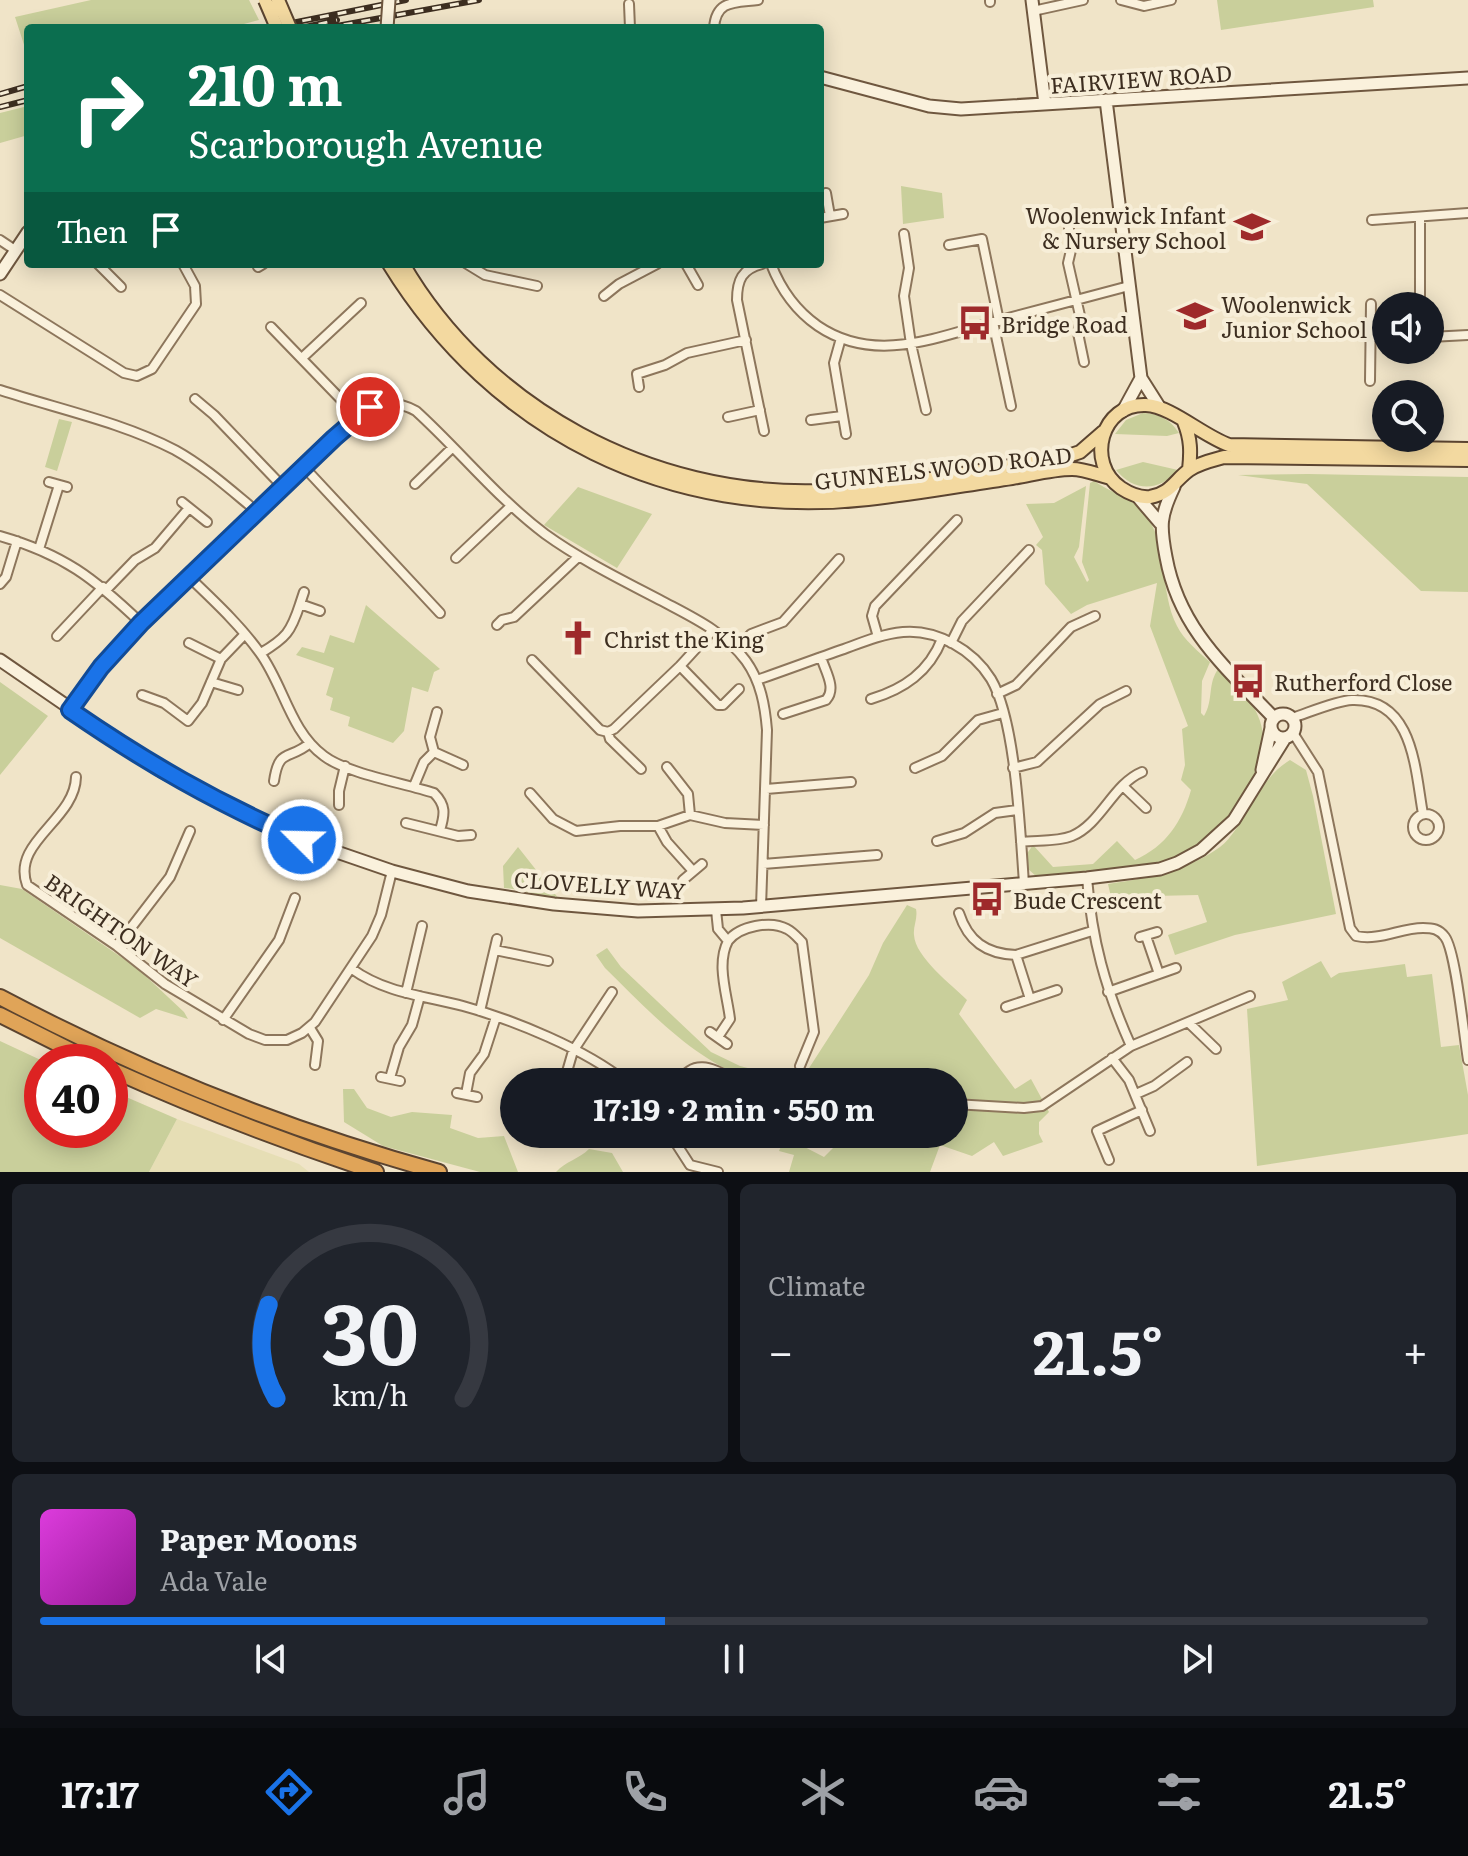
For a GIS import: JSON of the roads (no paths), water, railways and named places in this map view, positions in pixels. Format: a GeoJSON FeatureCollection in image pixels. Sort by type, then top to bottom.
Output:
{"type":"FeatureCollection","features":[{"type":"Feature","properties":{"kind":"highway"},"geometry":{"type":"LineString","coordinates":[[0,997],[84,1040],[258,1114],[439,1172]]}},
{"type":"Feature","properties":{"kind":"highway"},"geometry":{"type":"LineString","coordinates":[[0,1015],[58,1044]]}},
{"type":"Feature","properties":{"kind":"highway"},"geometry":{"type":"LineString","coordinates":[[128,1077],[270,1136],[376,1172]]}},
{"type":"Feature","properties":{"kind":"main road"},"geometry":{"type":"LineString","coordinates":[[265,0],[275,24]]}},
{"type":"Feature","properties":{"kind":"main road"},"geometry":{"type":"LineString","coordinates":[[278,0],[288,24]]}},
{"type":"Feature","properties":{"kind":"main road","name":"GUNNELS WOOD ROAD"},"geometry":{"type":"LineString","coordinates":[[392,268],[409,296],[463,360],[535,421],[563,438],[642,475],[681,487],[728,497],[812,503],[867,499],[1074,469],[1107,477],[1137,496]]}},
{"type":"Feature","properties":{"kind":"main road","name":"GUNNELS WOOD ROAD"},"geometry":{"type":"LineString","coordinates":[[406,268],[442,320],[477,361],[518,394],[577,432],[640,461],[701,481],[771,490],[818,491],[862,488],[1065,457],[1080,452],[1123,411]]}},
{"type":"Feature","properties":{"kind":"main road"},"geometry":{"type":"LineString","coordinates":[[1123,411],[1148,405],[1160,408],[1229,445],[1468,449]]}},
{"type":"Feature","properties":{"kind":"main road"},"geometry":{"type":"LineString","coordinates":[[1184,422],[1190,436],[1189,470]]}},
{"type":"Feature","properties":{"kind":"main road","name":"GUNNELS WOOD ROAD"},"geometry":{"type":"LineString","coordinates":[[1104,432],[1100,448],[1107,477]]}},
{"type":"Feature","properties":{"kind":"main road"},"geometry":{"type":"LineString","coordinates":[[1137,496],[1160,494],[1174,487],[1189,470],[1224,457],[1468,460]]}},
{"type":"Feature","properties":{"kind":"street"},"geometry":{"type":"LineString","coordinates":[[387,24],[389,0]]}},
{"type":"Feature","properties":{"kind":"street"},"geometry":{"type":"LineString","coordinates":[[714,24],[715,14],[726,3],[758,0]]}},
{"type":"Feature","properties":{"kind":"street"},"geometry":{"type":"LineString","coordinates":[[1045,104],[1033,5],[1083,0]]}},
{"type":"Feature","properties":{"kind":"street"},"geometry":{"type":"LineString","coordinates":[[1121,0],[1144,6],[1171,0]]}},
{"type":"Feature","properties":{"kind":"street"},"geometry":{"type":"LineString","coordinates":[[629,4],[630,24]]}},
{"type":"Feature","properties":{"kind":"street","name":"FAIRVIEW ROAD"},"geometry":{"type":"LineString","coordinates":[[824,78],[947,109],[1468,78]]}},
{"type":"Feature","properties":{"kind":"street"},"geometry":{"type":"LineString","coordinates":[[1106,100],[1141,378],[1160,408]]}},
{"type":"Feature","properties":{"kind":"street"},"geometry":{"type":"LineString","coordinates":[[826,193],[830,216]]}},
{"type":"Feature","properties":{"kind":"street"},"geometry":{"type":"LineString","coordinates":[[1372,220],[1468,213]]}},
{"type":"Feature","properties":{"kind":"street"},"geometry":{"type":"LineString","coordinates":[[824,217],[843,214]]}},
{"type":"Feature","properties":{"kind":"street"},"geometry":{"type":"LineString","coordinates":[[1420,217],[1420,292]]}},
{"type":"Feature","properties":{"kind":"street"},"geometry":{"type":"LineString","coordinates":[[1069,229],[1072,246],[1068,263],[1081,320],[1078,333],[1084,362]]}},
{"type":"Feature","properties":{"kind":"street"},"geometry":{"type":"LineString","coordinates":[[904,234],[909,268],[904,296],[926,410]]}},
{"type":"Feature","properties":{"kind":"street"},"geometry":{"type":"LineString","coordinates":[[0,274],[24,238]]}},
{"type":"Feature","properties":{"kind":"street"},"geometry":{"type":"LineString","coordinates":[[949,245],[982,239],[1011,406]]}},
{"type":"Feature","properties":{"kind":"street"},"geometry":{"type":"LineString","coordinates":[[0,240],[15,250]]}},
{"type":"Feature","properties":{"kind":"street"},"geometry":{"type":"LineString","coordinates":[[102,268],[121,287]]}},
{"type":"Feature","properties":{"kind":"street"},"geometry":{"type":"LineString","coordinates":[[0,295],[124,373],[143,375],[152,369],[196,304],[195,286],[185,268]]}},
{"type":"Feature","properties":{"kind":"street"},"geometry":{"type":"LineString","coordinates":[[474,268],[485,275],[537,286]]}},
{"type":"Feature","properties":{"kind":"street"},"geometry":{"type":"LineString","coordinates":[[604,296],[649,268]]}},
{"type":"Feature","properties":{"kind":"street"},"geometry":{"type":"LineString","coordinates":[[688,268],[698,285]]}},
{"type":"Feature","properties":{"kind":"street"},"geometry":{"type":"LineString","coordinates":[[754,268],[744,273],[737,282],[737,300],[764,431]]}},
{"type":"Feature","properties":{"kind":"street"},"geometry":{"type":"LineString","coordinates":[[772,268],[790,301],[808,318],[841,338],[873,347],[911,344],[1129,286]]}},
{"type":"Feature","properties":{"kind":"street"},"geometry":{"type":"LineString","coordinates":[[302,358],[361,303]]}},
{"type":"Feature","properties":{"kind":"street"},"geometry":{"type":"LineString","coordinates":[[1370,381],[1371,304]]}},
{"type":"Feature","properties":{"kind":"street"},"geometry":{"type":"LineString","coordinates":[[271,327],[357,416]]}},
{"type":"Feature","properties":{"kind":"street"},"geometry":{"type":"LineString","coordinates":[[1444,336],[1468,335]]}},
{"type":"Feature","properties":{"kind":"street"},"geometry":{"type":"LineString","coordinates":[[841,338],[834,363],[846,434]]}},
{"type":"Feature","properties":{"kind":"street"},"geometry":{"type":"LineString","coordinates":[[637,374],[665,365],[687,353],[746,340]]}},
{"type":"Feature","properties":{"kind":"street"},"geometry":{"type":"LineString","coordinates":[[635,362],[639,387]]}},
{"type":"Feature","properties":{"kind":"street"},"geometry":{"type":"LineString","coordinates":[[1123,411],[1141,378]]}},
{"type":"Feature","properties":{"kind":"street"},"geometry":{"type":"LineString","coordinates":[[0,390],[122,428],[173,449],[195,462],[249,505]]}},
{"type":"Feature","properties":{"kind":"street"},"geometry":{"type":"LineString","coordinates":[[195,399],[283,487]]}},
{"type":"Feature","properties":{"kind":"street"},"geometry":{"type":"LineString","coordinates":[[70,710],[93,678],[141,623],[357,416],[383,403],[408,407],[424,418],[510,507],[579,556],[713,630],[737,649],[757,680],[766,708],[761,907]]}},
{"type":"Feature","properties":{"kind":"street"},"geometry":{"type":"LineString","coordinates":[[728,417],[760,410]]}},
{"type":"Feature","properties":{"kind":"street"},"geometry":{"type":"LineString","coordinates":[[811,420],[842,416]]}},
{"type":"Feature","properties":{"kind":"street"},"geometry":{"type":"LineString","coordinates":[[415,484],[452,448]]}},
{"type":"Feature","properties":{"kind":"street"},"geometry":{"type":"LineString","coordinates":[[304,467],[440,613]]}},
{"type":"Feature","properties":{"kind":"street"},"geometry":{"type":"LineString","coordinates":[[39,549],[63,486],[49,482]]}},
{"type":"Feature","properties":{"kind":"street"},"geometry":{"type":"LineString","coordinates":[[1160,523],[1174,487]]}},
{"type":"Feature","properties":{"kind":"street"},"geometry":{"type":"LineString","coordinates":[[1137,496],[1160,523],[1172,585],[1194,631],[1272,723],[1275,736],[1289,736]]}},
{"type":"Feature","properties":{"kind":"street"},"geometry":{"type":"LineString","coordinates":[[57,636],[135,560],[155,548],[186,505],[207,522]]}},
{"type":"Feature","properties":{"kind":"street"},"geometry":{"type":"LineString","coordinates":[[456,558],[510,507]]}},
{"type":"Feature","properties":{"kind":"street"},"geometry":{"type":"LineString","coordinates":[[878,637],[872,616],[875,606],[957,520]]}},
{"type":"Feature","properties":{"kind":"street"},"geometry":{"type":"LineString","coordinates":[[0,536],[74,565],[141,623]]}},
{"type":"Feature","properties":{"kind":"street"},"geometry":{"type":"LineString","coordinates":[[0,584],[6,577],[17,541]]}},
{"type":"Feature","properties":{"kind":"street"},"geometry":{"type":"LineString","coordinates":[[871,699],[909,684],[962,621],[1029,550]]}},
{"type":"Feature","properties":{"kind":"street"},"geometry":{"type":"LineString","coordinates":[[497,625],[514,617],[579,556]]}},
{"type":"Feature","properties":{"kind":"street"},"geometry":{"type":"LineString","coordinates":[[737,649],[751,634],[783,622],[839,559]]}},
{"type":"Feature","properties":{"kind":"street"},"geometry":{"type":"LineString","coordinates":[[189,577],[261,653],[293,720],[310,743],[323,756],[345,766],[434,793],[444,805],[440,830]]}},
{"type":"Feature","properties":{"kind":"street"},"geometry":{"type":"LineString","coordinates":[[261,653],[291,631],[304,592]]}},
{"type":"Feature","properties":{"kind":"street"},"geometry":{"type":"LineString","coordinates":[[300,604],[320,611]]}},
{"type":"Feature","properties":{"kind":"street"},"geometry":{"type":"LineString","coordinates":[[997,694],[1016,685],[1071,627],[1095,616]]}},
{"type":"Feature","properties":{"kind":"street"},"geometry":{"type":"LineString","coordinates":[[532,660],[600,730],[608,732],[680,666],[713,630]]}},
{"type":"Feature","properties":{"kind":"street"},"geometry":{"type":"LineString","coordinates":[[757,680],[878,637],[906,632],[947,641],[970,654],[982,667],[997,694],[1003,713],[1013,768],[1024,883]]}},
{"type":"Feature","properties":{"kind":"street"},"geometry":{"type":"LineString","coordinates":[[142,695],[164,703],[188,721],[202,703],[221,659],[245,634]]}},
{"type":"Feature","properties":{"kind":"street"},"geometry":{"type":"LineString","coordinates":[[189,643],[221,659]]}},
{"type":"Feature","properties":{"kind":"street"},"geometry":{"type":"LineString","coordinates":[[783,714],[830,696],[831,688],[821,657]]}},
{"type":"Feature","properties":{"kind":"street","name":"CLOVELLY WAY"},"geometry":{"type":"LineString","coordinates":[[0,660],[163,772],[230,808],[302,840],[392,871],[480,893],[580,907],[638,911],[761,907],[1160,869],[1201,850],[1234,820],[1289,736]]}},
{"type":"Feature","properties":{"kind":"street"},"geometry":{"type":"LineString","coordinates":[[680,666],[718,705],[723,705],[739,689]]}},
{"type":"Feature","properties":{"kind":"street"},"geometry":{"type":"LineString","coordinates":[[211,682],[238,690]]}},
{"type":"Feature","properties":{"kind":"street"},"geometry":{"type":"LineString","coordinates":[[1013,768],[1037,762],[1100,704],[1126,691]]}},
{"type":"Feature","properties":{"kind":"street"},"geometry":{"type":"LineString","coordinates":[[1272,723],[1281,714],[1292,718],[1351,700],[1375,704],[1396,716],[1409,738],[1423,814]]}},
{"type":"Feature","properties":{"kind":"street"},"geometry":{"type":"LineString","coordinates":[[434,752],[430,737],[437,712]]}},
{"type":"Feature","properties":{"kind":"street"},"geometry":{"type":"LineString","coordinates":[[915,768],[942,756],[978,720],[1003,713]]}},
{"type":"Feature","properties":{"kind":"street"},"geometry":{"type":"LineString","coordinates":[[1289,736],[1295,727],[1292,718]]}},
{"type":"Feature","properties":{"kind":"street","name":"CLOVELLY WAY"},"geometry":{"type":"LineString","coordinates":[[1261,775],[1272,723]]}},
{"type":"Feature","properties":{"kind":"street"},"geometry":{"type":"LineString","coordinates":[[608,732],[610,739],[641,769]]}},
{"type":"Feature","properties":{"kind":"street"},"geometry":{"type":"LineString","coordinates":[[1289,736],[1318,772],[1350,928],[1356,936],[1369,939],[1421,927],[1436,929],[1444,935],[1452,953],[1468,1060]]}},
{"type":"Feature","properties":{"kind":"street"},"geometry":{"type":"LineString","coordinates":[[274,781],[281,758],[285,754],[300,752],[310,743]]}},
{"type":"Feature","properties":{"kind":"street"},"geometry":{"type":"LineString","coordinates":[[434,752],[463,765]]}},
{"type":"Feature","properties":{"kind":"street"},"geometry":{"type":"LineString","coordinates":[[414,786],[424,762],[434,752]]}},
{"type":"Feature","properties":{"kind":"street"},"geometry":{"type":"LineString","coordinates":[[339,805],[345,766]]}},
{"type":"Feature","properties":{"kind":"street"},"geometry":{"type":"LineString","coordinates":[[667,767],[688,794],[690,815]]}},
{"type":"Feature","properties":{"kind":"street"},"geometry":{"type":"LineString","coordinates":[[1021,842],[1065,838],[1079,832],[1142,772]]}},
{"type":"Feature","properties":{"kind":"street","name":"BRIGHTON WAY"},"geometry":{"type":"LineString","coordinates":[[76,777],[76,785],[65,808],[24,862],[23,875],[31,890],[117,946],[165,984],[249,1034],[271,1041],[294,1037],[310,1028]]}},
{"type":"Feature","properties":{"kind":"street"},"geometry":{"type":"LineString","coordinates":[[766,789],[851,782]]}},
{"type":"Feature","properties":{"kind":"street"},"geometry":{"type":"LineString","coordinates":[[1124,787],[1146,808]]}},
{"type":"Feature","properties":{"kind":"street"},"geometry":{"type":"LineString","coordinates":[[530,793],[553,819],[576,831],[658,826],[690,815],[725,823],[764,825]]}},
{"type":"Feature","properties":{"kind":"street"},"geometry":{"type":"LineString","coordinates":[[937,841],[964,833],[995,813],[1017,810]]}},
{"type":"Feature","properties":{"kind":"street"},"geometry":{"type":"LineString","coordinates":[[406,823],[458,836],[471,835]]}},
{"type":"Feature","properties":{"kind":"street"},"geometry":{"type":"LineString","coordinates":[[658,826],[667,842],[693,871]]}},
{"type":"Feature","properties":{"kind":"street"},"geometry":{"type":"LineString","coordinates":[[117,946],[170,877],[190,831]]}},
{"type":"Feature","properties":{"kind":"street"},"geometry":{"type":"LineString","coordinates":[[763,864],[877,855]]}},
{"type":"Feature","properties":{"kind":"street"},"geometry":{"type":"LineString","coordinates":[[683,880],[702,864]]}},
{"type":"Feature","properties":{"kind":"street"},"geometry":{"type":"LineString","coordinates":[[312,1059],[318,1041],[310,1028],[352,969],[377,925],[392,871]]}},
{"type":"Feature","properties":{"kind":"street"},"geometry":{"type":"LineString","coordinates":[[1087,878],[1092,931],[1108,992],[1131,1046]]}},
{"type":"Feature","properties":{"kind":"street"},"geometry":{"type":"LineString","coordinates":[[223,1020],[279,940],[295,898]]}},
{"type":"Feature","properties":{"kind":"street"},"geometry":{"type":"LineString","coordinates":[[716,910],[718,929],[728,941]]}},
{"type":"Feature","properties":{"kind":"street"},"geometry":{"type":"LineString","coordinates":[[959,913],[968,935],[996,953],[1016,955],[1092,931]]}},
{"type":"Feature","properties":{"kind":"street"},"geometry":{"type":"LineString","coordinates":[[727,1044],[714,1034],[730,1019],[722,964],[728,941],[741,930],[763,925],[786,928],[802,942],[814,1032],[800,1066]]}},
{"type":"Feature","properties":{"kind":"street"},"geometry":{"type":"LineString","coordinates":[[406,993],[422,926]]}},
{"type":"Feature","properties":{"kind":"street"},"geometry":{"type":"LineString","coordinates":[[1157,932],[1143,937],[1159,974]]}},
{"type":"Feature","properties":{"kind":"street"},"geometry":{"type":"LineString","coordinates":[[480,1011],[497,939]]}},
{"type":"Feature","properties":{"kind":"street"},"geometry":{"type":"LineString","coordinates":[[495,950],[548,961]]}},
{"type":"Feature","properties":{"kind":"street"},"geometry":{"type":"LineString","coordinates":[[1016,955],[1030,999]]}},
{"type":"Feature","properties":{"kind":"street"},"geometry":{"type":"LineString","coordinates":[[1108,992],[1176,968]]}},
{"type":"Feature","properties":{"kind":"street"},"geometry":{"type":"LineString","coordinates":[[352,969],[373,983],[480,1011],[538,1032],[606,1068]]}},
{"type":"Feature","properties":{"kind":"street"},"geometry":{"type":"LineString","coordinates":[[1006,1007],[1057,990]]}},
{"type":"Feature","properties":{"kind":"street"},"geometry":{"type":"LineString","coordinates":[[568,1068],[573,1051],[612,992]]}},
{"type":"Feature","properties":{"kind":"street"},"geometry":{"type":"LineString","coordinates":[[390,1079],[399,1047],[412,1025],[420,996]]}},
{"type":"Feature","properties":{"kind":"street"},"geometry":{"type":"LineString","coordinates":[[968,1105],[1042,1106],[1131,1046],[1250,996]]}},
{"type":"Feature","properties":{"kind":"street"},"geometry":{"type":"LineString","coordinates":[[477,1097],[462,1094],[470,1073],[484,1054],[496,1017]]}},
{"type":"Feature","properties":{"kind":"street"},"geometry":{"type":"LineString","coordinates":[[1189,1023],[1216,1049]]}},
{"type":"Feature","properties":{"kind":"street"},"geometry":{"type":"LineString","coordinates":[[1112,1058],[1136,1094],[1150,1131]]}},
{"type":"Feature","properties":{"kind":"street"},"geometry":{"type":"LineString","coordinates":[[1136,1094],[1154,1086],[1187,1062]]}},
{"type":"Feature","properties":{"kind":"street"},"geometry":{"type":"LineString","coordinates":[[1109,1160],[1097,1131],[1142,1110]]}},
{"type":"Feature","properties":{"kind":"street"},"geometry":{"type":"LineString","coordinates":[[679,1148],[690,1165],[718,1172]]}},
{"type":"Feature","properties":{"kind":"railway"},"geometry":{"type":"LineString","coordinates":[[287,24],[406,0]]}},
{"type":"Feature","properties":{"kind":"railway"},"geometry":{"type":"LineString","coordinates":[[348,24],[479,0]]}},
{"type":"Feature","properties":{"kind":"railway"},"geometry":{"type":"LineString","coordinates":[[319,24],[337,20]]}},
{"type":"Feature","properties":{"kind":"railway"},"geometry":{"type":"LineString","coordinates":[[0,94],[24,87]]}},
{"type":"Feature","properties":{"kind":"railway"},"geometry":{"type":"LineString","coordinates":[[0,107],[24,101]]}},
{"type":"Feature","properties":{"kind":"place","name":"Woolenwick Infant & Nursery School"},"geometry":{"type":"Point","coordinates":[1252,227]}},
{"type":"Feature","properties":{"kind":"place","name":"Woolenwick Junior School"},"geometry":{"type":"Point","coordinates":[1195,316]}},
{"type":"Feature","properties":{"kind":"place","name":"Bridge Road"},"geometry":{"type":"Point","coordinates":[975,323]}},
{"type":"Feature","properties":{"kind":"place","name":"Christ the King"},"geometry":{"type":"Point","coordinates":[578,638]}},
{"type":"Feature","properties":{"kind":"place","name":"Rutherford Close"},"geometry":{"type":"Point","coordinates":[1248,681]}},
{"type":"Feature","properties":{"kind":"place","name":"Bude Crescent"},"geometry":{"type":"Point","coordinates":[987,899]}}]}
